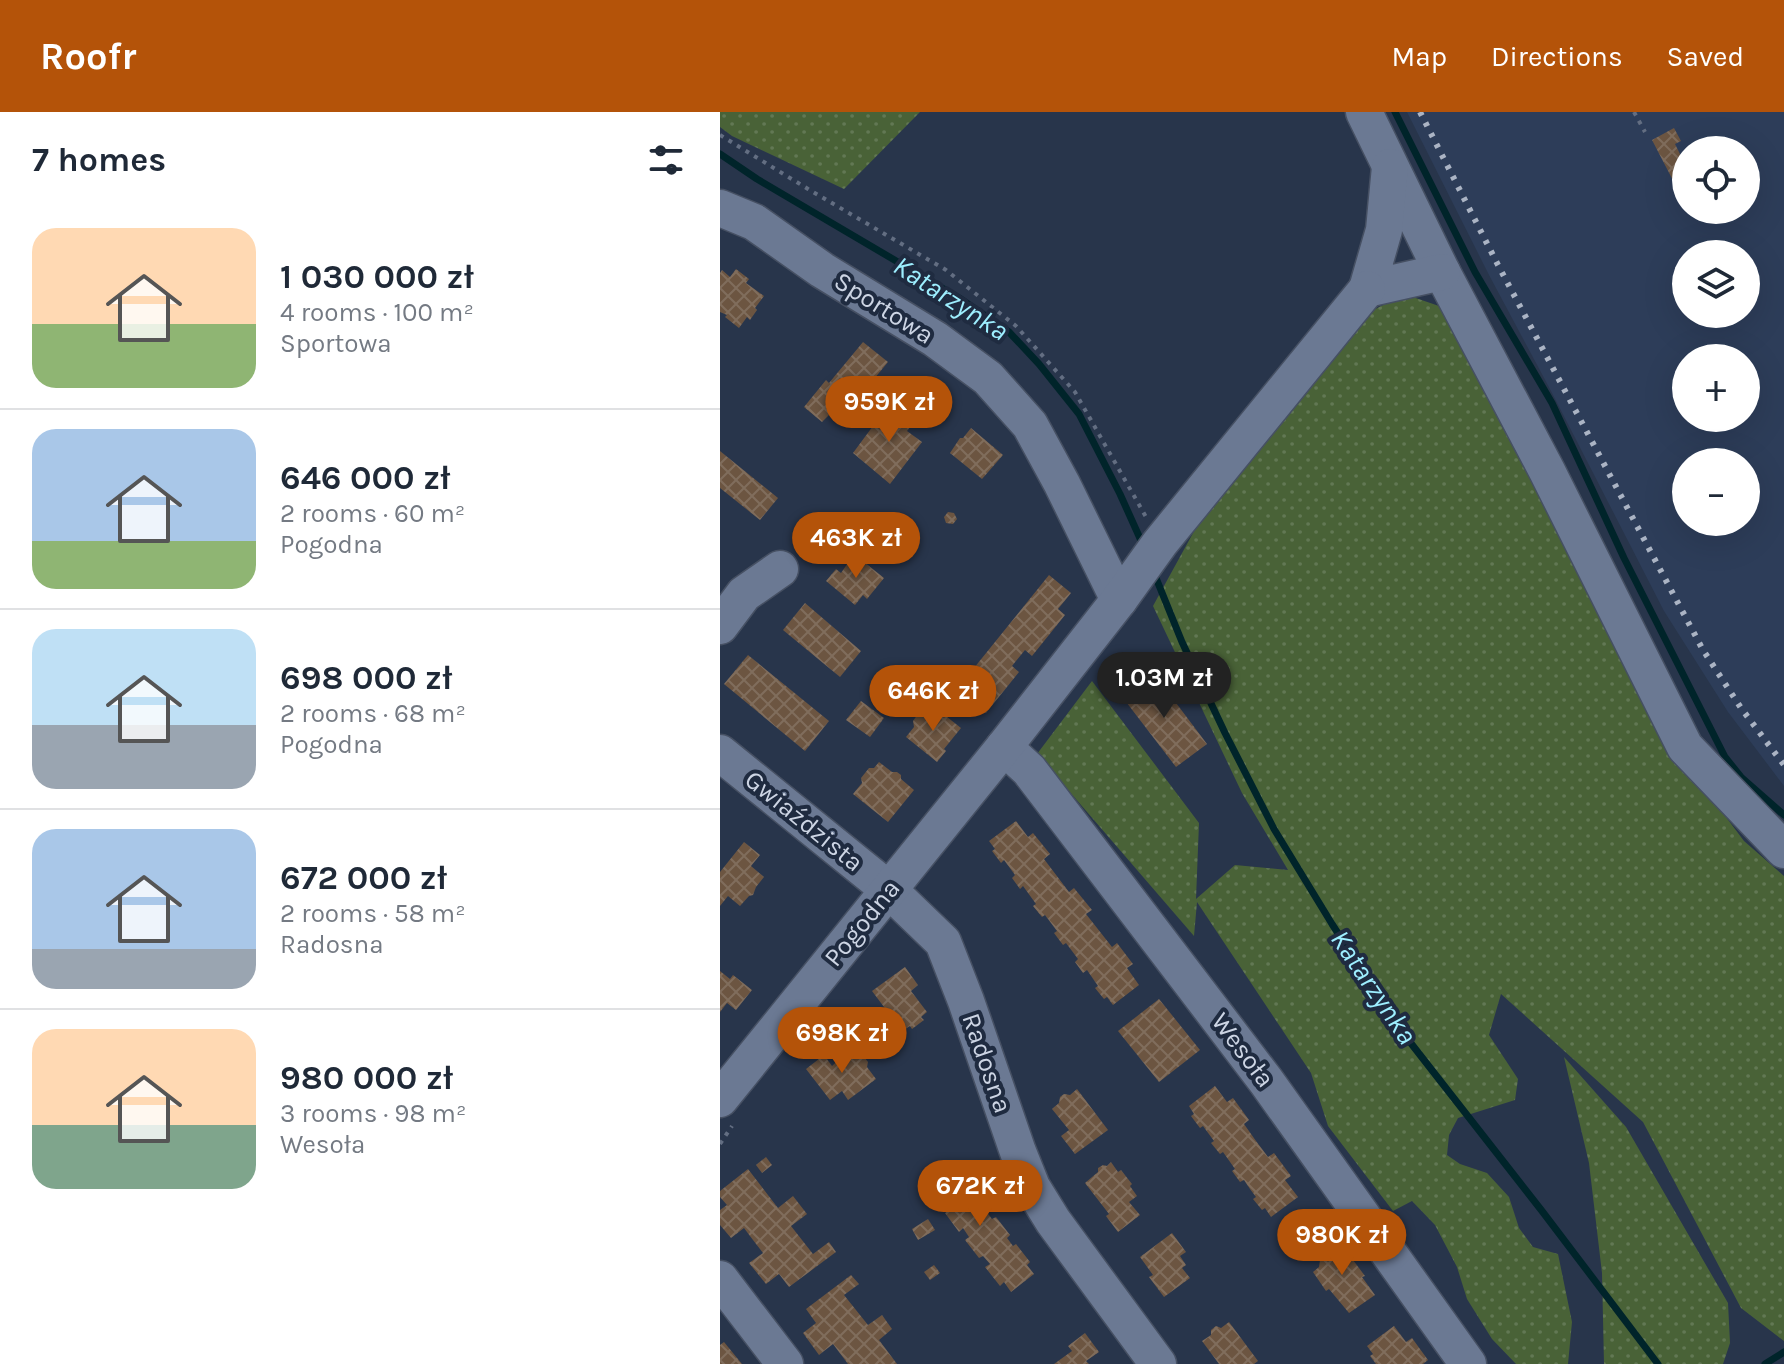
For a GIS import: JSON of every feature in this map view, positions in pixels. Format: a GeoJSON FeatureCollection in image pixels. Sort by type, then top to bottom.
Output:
{"type":"FeatureCollection","features":[{"type":"Feature","properties":{"kind":"street"},"geometry":{"type":"LineString","coordinates":[[1364,112],[1442,272],[1547,471],[1685,747],[1784,850]]}},
{"type":"Feature","properties":{"kind":"street"},"geometry":{"type":"LineString","coordinates":[[1390,167],[1384,230],[1367,289],[1442,272]]}},
{"type":"Feature","properties":{"kind":"street","name":"Sportowa"},"geometry":{"type":"LineString","coordinates":[[720,208],[754,222],[822,270],[935,339],[988,378],[1030,425],[1119,600]]}},
{"type":"Feature","properties":{"kind":"street","name":"Pogodna"},"geometry":{"type":"LineString","coordinates":[[720,1099],[1004,747],[1160,543],[1367,289]]}},
{"type":"Feature","properties":{"kind":"street"},"geometry":{"type":"LineString","coordinates":[[720,626],[744,594],[780,569]]}},
{"type":"Feature","properties":{"kind":"street","name":"Wesoła"},"geometry":{"type":"LineString","coordinates":[[1004,747],[1029,770],[1266,1081],[1468,1364]]}},
{"type":"Feature","properties":{"kind":"street","name":"Gwiaździsta"},"geometry":{"type":"LineString","coordinates":[[720,753],[888,889]]}},
{"type":"Feature","properties":{"kind":"street","name":"Radosna"},"geometry":{"type":"LineString","coordinates":[[888,889],[943,942],[1032,1187],[1053,1221],[1158,1364]]}},
{"type":"Feature","properties":{"kind":"street"},"geometry":{"type":"LineString","coordinates":[[720,1279],[785,1364]]}},
{"type":"Feature","properties":{"kind":"path"},"geometry":{"type":"LineString","coordinates":[[1634,112],[1645,132]]}},
{"type":"Feature","properties":{"kind":"path"},"geometry":{"type":"LineString","coordinates":[[720,135],[946,270],[1016,326],[1075,392],[1160,543]]}},
{"type":"Feature","properties":{"kind":"shaded area"},"geometry":{"type":"Polygon","coordinates":[[[1407,112],[1784,112],[1784,786],[1728,712],[1664,611],[1407,112]]]}},
{"type":"Feature","properties":{"kind":"green space"},"geometry":{"type":"Polygon","coordinates":[[[720,112],[920,112],[844,189],[732,136],[720,127],[720,112]]]}},
{"type":"Feature","properties":{"kind":"green space"},"geometry":{"type":"Polygon","coordinates":[[[1404,294],[1439,306],[1576,560],[1656,724],[1744,841],[1784,876],[1784,1341],[1741,1308],[1643,1122],[1501,994],[1489,1035],[1518,1079],[1515,1100],[1458,1118],[1449,1135],[1447,1155],[1460,1164],[1487,1173],[1509,1197],[1519,1228],[1533,1247],[1558,1254],[1572,1322],[1568,1364],[1516,1364],[1492,1339],[1467,1299],[1457,1267],[1435,1225],[1412,1201],[1393,1211],[1328,1126],[1311,1073],[1197,902],[1194,936],[1037,754],[1092,681],[1199,823],[1196,899],[1235,865],[1288,870],[1242,793],[1153,606],[1198,524],[1364,315],[1404,294]]]}},
{"type":"Feature","properties":{"kind":"green space"},"geometry":{"type":"Polygon","coordinates":[[[1564,1057],[1626,1127],[1728,1303],[1730,1343],[1723,1364],[1604,1364],[1602,1273],[1589,1163],[1564,1057]]]}},
{"type":"Feature","properties":{"kind":"building"},"geometry":{"type":"Polygon","coordinates":[[[1674,128],[1678,136],[1672,136],[1672,179],[1652,140],[1674,128]]]}},
{"type":"Feature","properties":{"kind":"building"},"geometry":{"type":"Polygon","coordinates":[[[736,269],[749,279],[746,283],[764,296],[750,320],[747,317],[739,328],[720,312],[720,273],[722,270],[730,277],[736,269]]]}},
{"type":"Feature","properties":{"kind":"building"},"geometry":{"type":"Polygon","coordinates":[[[863,342],[888,362],[869,385],[872,388],[842,424],[830,414],[822,422],[804,407],[863,342]]]}},
{"type":"Feature","properties":{"kind":"building"},"geometry":{"type":"Polygon","coordinates":[[[890,403],[914,422],[907,431],[922,442],[890,484],[853,453],[890,403]]]}},
{"type":"Feature","properties":{"kind":"building"},"geometry":{"type":"Polygon","coordinates":[[[971,428],[1003,455],[982,479],[950,453],[971,428]]]}},
{"type":"Feature","properties":{"kind":"building"},"geometry":{"type":"Polygon","coordinates":[[[720,451],[778,498],[760,520],[720,488],[720,451]]]}},
{"type":"Feature","properties":{"kind":"building"},"geometry":{"type":"Polygon","coordinates":[[[948,512],[954,513],[957,519],[953,524],[946,523],[944,517],[948,512]]]}},
{"type":"Feature","properties":{"kind":"building"},"geometry":{"type":"Polygon","coordinates":[[[854,554],[884,578],[867,599],[863,595],[855,605],[826,581],[836,569],[841,573],[854,554]]]}},
{"type":"Feature","properties":{"kind":"building"},"geometry":{"type":"Polygon","coordinates":[[[1049,575],[1071,593],[1058,609],[1065,615],[1032,656],[1025,650],[1012,666],[1019,672],[986,713],[957,689],[1049,575]]]}},
{"type":"Feature","properties":{"kind":"building"},"geometry":{"type":"Polygon","coordinates":[[[805,603],[861,651],[840,677],[783,630],[805,603]]]}},
{"type":"Feature","properties":{"kind":"building"},"geometry":{"type":"Polygon","coordinates":[[[748,655],[829,721],[805,751],[724,684],[748,655]]]}},
{"type":"Feature","properties":{"kind":"building"},"geometry":{"type":"Polygon","coordinates":[[[1148,675],[1160,690],[1164,687],[1207,744],[1176,767],[1120,694],[1148,675]]]}},
{"type":"Feature","properties":{"kind":"building"},"geometry":{"type":"Polygon","coordinates":[[[861,701],[884,718],[870,737],[846,720],[861,701]]]}},
{"type":"Feature","properties":{"kind":"building"},"geometry":{"type":"Polygon","coordinates":[[[932,705],[961,728],[937,762],[906,737],[919,713],[925,714],[932,705]]]}},
{"type":"Feature","properties":{"kind":"building"},"geometry":{"type":"Polygon","coordinates":[[[879,762],[901,775],[901,779],[914,790],[888,822],[853,794],[869,768],[874,768],[879,762]]]}},
{"type":"Feature","properties":{"kind":"building"},"geometry":{"type":"Polygon","coordinates":[[[1016,821],[1028,837],[1033,833],[1050,854],[1044,859],[1069,892],[1074,888],[1092,910],[1086,914],[1112,947],[1117,943],[1133,964],[1127,968],[1139,985],[1113,1005],[1095,988],[1098,986],[1087,970],[1083,973],[1075,962],[1078,959],[1054,933],[1057,931],[1045,915],[1042,917],[1033,906],[1036,904],[1023,886],[1020,889],[1004,860],[1001,863],[992,851],[995,849],[989,841],[1016,821]]]}},
{"type":"Feature","properties":{"kind":"building"},"geometry":{"type":"Polygon","coordinates":[[[744,842],[760,855],[751,866],[764,877],[753,895],[740,906],[728,896],[720,906],[720,872],[744,842]]]}},
{"type":"Feature","properties":{"kind":"building"},"geometry":{"type":"Polygon","coordinates":[[[905,967],[918,985],[911,991],[927,1012],[921,1017],[924,1020],[912,1029],[910,1026],[902,1031],[872,991],[905,967]]]}},
{"type":"Feature","properties":{"kind":"building"},"geometry":{"type":"Polygon","coordinates":[[[720,971],[730,979],[733,975],[752,990],[736,1010],[727,1003],[720,1012],[720,971]]]}},
{"type":"Feature","properties":{"kind":"building"},"geometry":{"type":"Polygon","coordinates":[[[1159,999],[1200,1050],[1159,1082],[1118,1031],[1159,999]]]}},
{"type":"Feature","properties":{"kind":"building"},"geometry":{"type":"Polygon","coordinates":[[[852,1047],[868,1062],[867,1067],[876,1079],[848,1100],[842,1091],[830,1100],[806,1069],[824,1055],[832,1066],[852,1047]]]}},
{"type":"Feature","properties":{"kind":"building"},"geometry":{"type":"Polygon","coordinates":[[[1215,1086],[1227,1102],[1233,1098],[1249,1120],[1244,1124],[1256,1141],[1268,1157],[1274,1153],[1291,1176],[1285,1180],[1298,1197],[1271,1217],[1253,1199],[1256,1197],[1244,1180],[1240,1182],[1232,1171],[1235,1169],[1223,1152],[1220,1154],[1211,1143],[1214,1141],[1203,1126],[1200,1128],[1191,1116],[1194,1114],[1189,1106],[1215,1086]]]}},
{"type":"Feature","properties":{"kind":"building"},"geometry":{"type":"Polygon","coordinates":[[[1077,1089],[1108,1130],[1075,1154],[1061,1136],[1069,1130],[1052,1109],[1059,1103],[1060,1097],[1070,1095],[1077,1089]]]}},
{"type":"Feature","properties":{"kind":"building"},"geometry":{"type":"Polygon","coordinates":[[[766,1157],[772,1165],[762,1173],[756,1165],[766,1157]]]}},
{"type":"Feature","properties":{"kind":"building"},"geometry":{"type":"Polygon","coordinates":[[[1111,1162],[1132,1184],[1130,1186],[1137,1196],[1129,1202],[1140,1215],[1118,1232],[1106,1216],[1109,1214],[1085,1183],[1098,1172],[1098,1168],[1111,1162]]]}},
{"type":"Feature","properties":{"kind":"building"},"geometry":{"type":"Polygon","coordinates":[[[955,1163],[969,1181],[966,1184],[972,1192],[975,1190],[990,1209],[986,1211],[992,1219],[996,1217],[1010,1235],[1007,1238],[1013,1246],[1016,1244],[1030,1262],[1027,1265],[1034,1274],[1011,1292],[1004,1282],[1000,1286],[985,1267],[990,1264],[983,1256],[979,1258],[965,1240],[969,1237],[963,1228],[959,1232],[945,1213],[949,1210],[942,1201],[938,1205],[924,1186],[938,1176],[936,1174],[955,1163]]]}},
{"type":"Feature","properties":{"kind":"building"},"geometry":{"type":"Polygon","coordinates":[[[748,1169],[778,1208],[793,1196],[807,1214],[791,1226],[813,1254],[829,1242],[836,1252],[789,1287],[779,1274],[766,1284],[749,1263],[763,1253],[744,1228],[731,1238],[720,1225],[720,1210],[727,1205],[720,1197],[720,1191],[748,1169]]]}},
{"type":"Feature","properties":{"kind":"building"},"geometry":{"type":"Polygon","coordinates":[[[928,1219],[935,1230],[918,1240],[912,1229],[928,1219]]]}},
{"type":"Feature","properties":{"kind":"building"},"geometry":{"type":"Polygon","coordinates":[[[1172,1233],[1186,1252],[1180,1256],[1186,1265],[1182,1268],[1190,1278],[1164,1297],[1149,1277],[1153,1275],[1140,1257],[1172,1233]]]}},
{"type":"Feature","properties":{"kind":"building"},"geometry":{"type":"Polygon","coordinates":[[[1338,1240],[1375,1295],[1349,1313],[1329,1289],[1326,1291],[1313,1272],[1319,1267],[1319,1250],[1338,1240]]]}},
{"type":"Feature","properties":{"kind":"building"},"geometry":{"type":"Polygon","coordinates":[[[934,1265],[940,1273],[930,1280],[924,1272],[934,1265]]]}},
{"type":"Feature","properties":{"kind":"building"},"geometry":{"type":"Polygon","coordinates":[[[851,1275],[859,1284],[844,1295],[868,1325],[882,1315],[892,1329],[879,1340],[897,1364],[848,1364],[833,1344],[819,1355],[803,1333],[816,1323],[806,1309],[851,1275]]]}},
{"type":"Feature","properties":{"kind":"building"},"geometry":{"type":"Polygon","coordinates":[[[1229,1322],[1258,1361],[1254,1364],[1219,1364],[1202,1341],[1211,1335],[1211,1330],[1216,1326],[1221,1328],[1229,1322]]]}},
{"type":"Feature","properties":{"kind":"building"},"geometry":{"type":"Polygon","coordinates":[[[1394,1326],[1406,1342],[1412,1338],[1428,1360],[1423,1364],[1376,1364],[1367,1346],[1394,1326]]]}},
{"type":"Feature","properties":{"kind":"building"},"geometry":{"type":"Polygon","coordinates":[[[1085,1333],[1099,1352],[1086,1361],[1089,1364],[1054,1364],[1072,1351],[1068,1346],[1085,1333]]]}},
{"type":"Feature","properties":{"kind":"building"},"geometry":{"type":"Polygon","coordinates":[[[724,1342],[742,1364],[720,1364],[720,1345],[724,1342]]]}},
{"type":"Feature","properties":{"kind":"waterway"},"geometry":{"type":"LineString","coordinates":[[1395,112],[1475,272],[1552,403],[1624,558],[1725,757],[1741,777],[1784,815]]}},
{"type":"Feature","properties":{"kind":"waterway","name":"Katarzynka"},"geometry":{"type":"LineString","coordinates":[[720,154],[959,298],[1009,332],[1079,414],[1143,545]]}},
{"type":"Feature","properties":{"kind":"waterway","name":"Katarzynka"},"geometry":{"type":"LineString","coordinates":[[1154,573],[1225,733],[1274,829],[1332,924],[1399,1028],[1658,1364]]}},
{"type":"Feature","properties":{"kind":"waterway"},"geometry":{"type":"LineString","coordinates":[[1765,1364],[1784,1352]]}},
{"type":"Feature","properties":{"kind":"railway"},"geometry":{"type":"LineString","coordinates":[[1420,112],[1703,650],[1784,765]]}}]}
